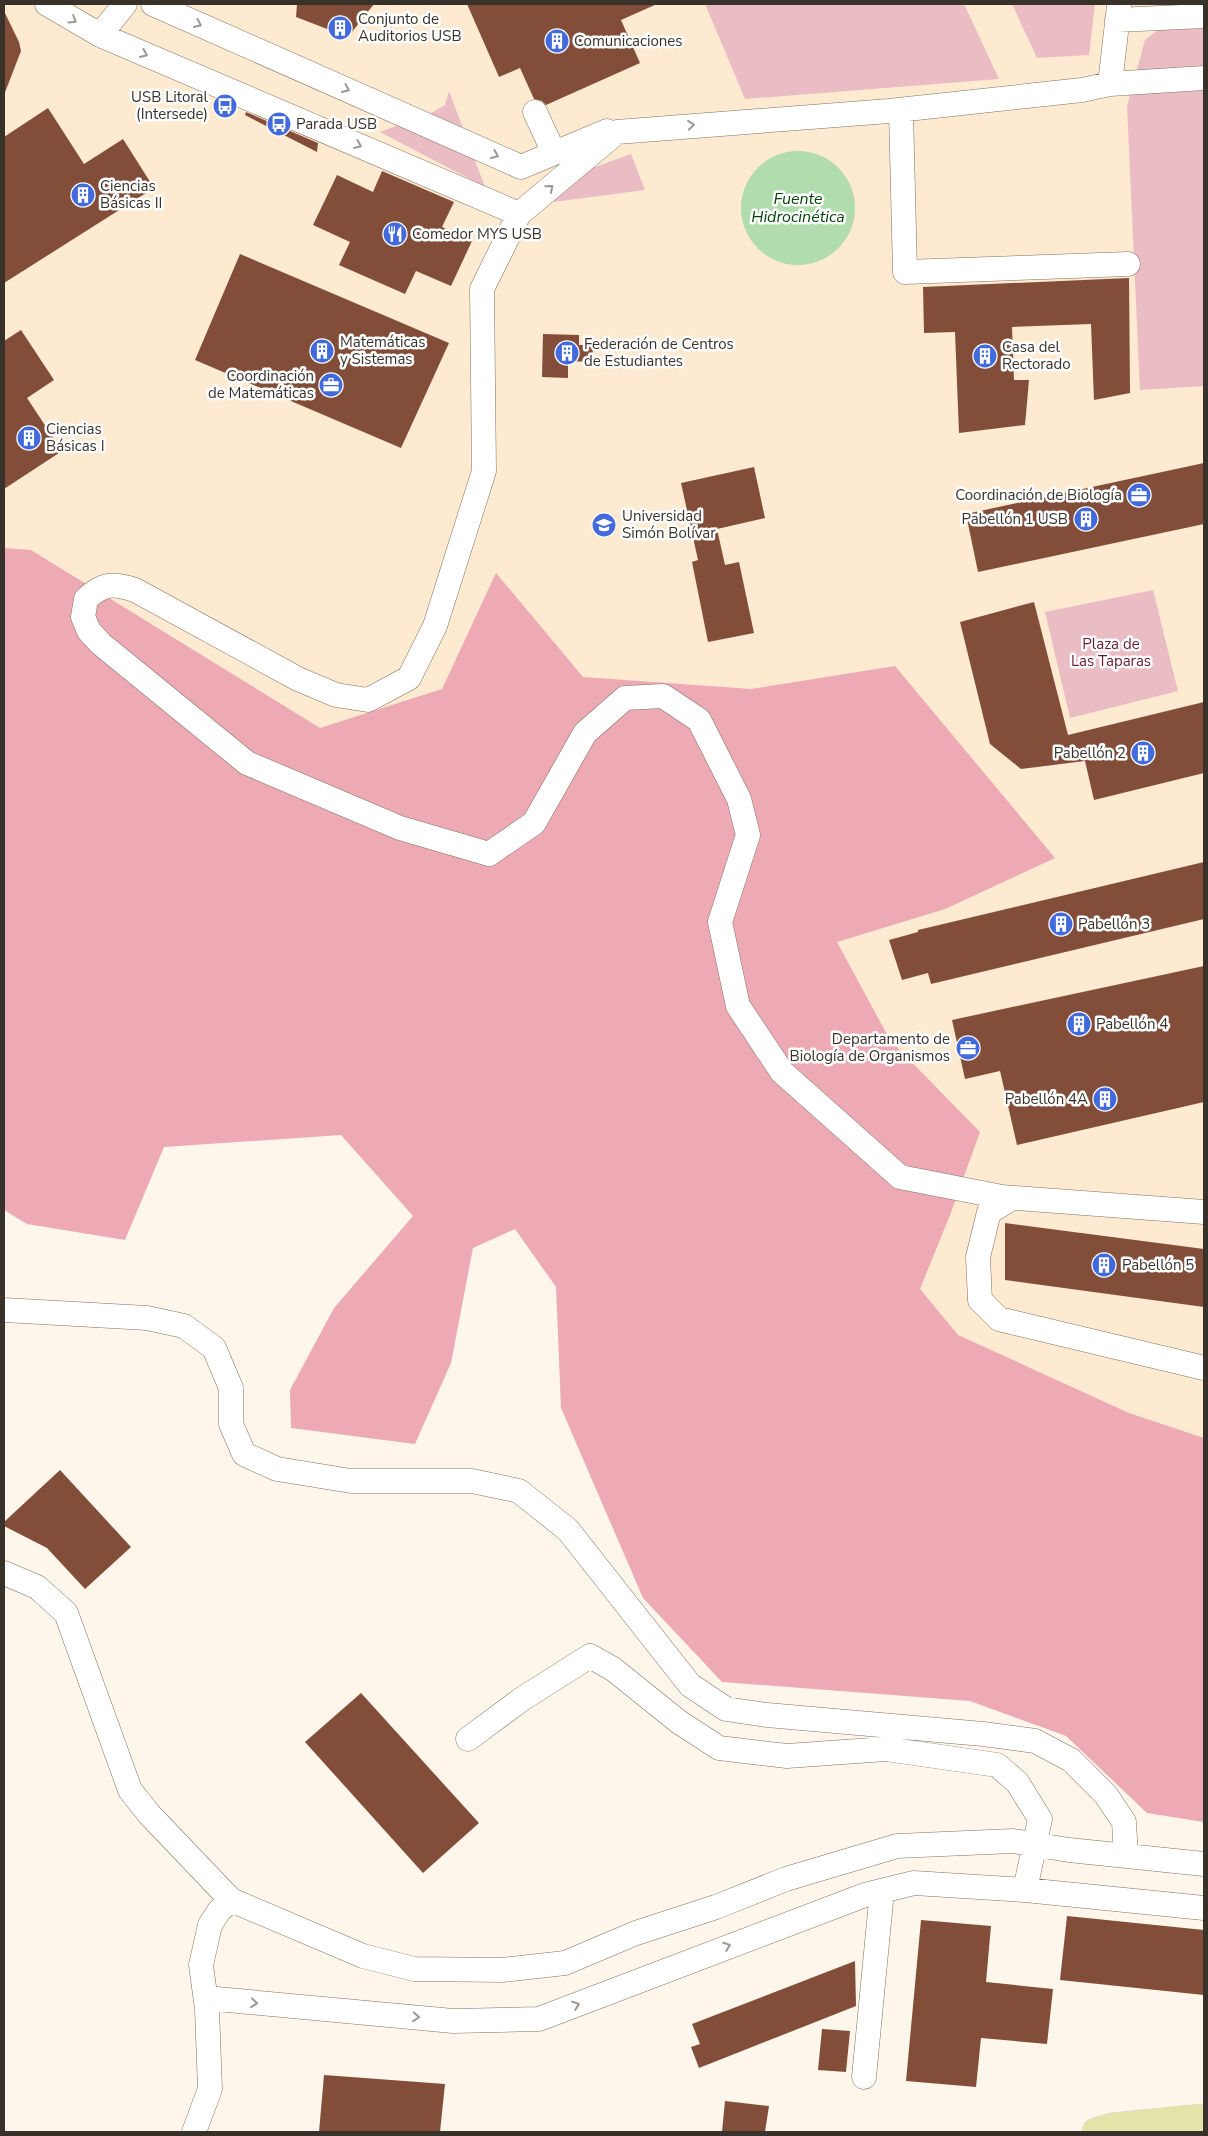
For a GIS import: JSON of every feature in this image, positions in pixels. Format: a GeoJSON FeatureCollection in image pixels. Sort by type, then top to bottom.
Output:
{"type":"FeatureCollection","features":[{"type":"Feature","properties":{"kind":"main road"},"geometry":{"type":"LineString","coordinates":[[1096,2132],[1113,2127],[1204,2118]]}},
{"type":"Feature","properties":{"kind":"lane"},"geometry":{"type":"LineString","coordinates":[[47,4],[100,35],[519,214]]}},
{"type":"Feature","properties":{"kind":"lane"},"geometry":{"type":"LineString","coordinates":[[100,35],[125,4]]}},
{"type":"Feature","properties":{"kind":"lane"},"geometry":{"type":"LineString","coordinates":[[153,4],[521,167],[607,131],[617,132],[901,110],[1082,90],[1110,84],[1204,78]]}},
{"type":"Feature","properties":{"kind":"lane"},"geometry":{"type":"LineString","coordinates":[[1110,84],[1118,12],[1204,16]]}},
{"type":"Feature","properties":{"kind":"lane"},"geometry":{"type":"LineString","coordinates":[[901,110],[904,272],[1128,264]]}},
{"type":"Feature","properties":{"kind":"lane"},"geometry":{"type":"LineString","coordinates":[[536,112],[554,153]]}},
{"type":"Feature","properties":{"kind":"lane"},"geometry":{"type":"LineString","coordinates":[[617,132],[519,214],[482,289],[484,471],[435,626],[408,678],[368,700],[336,695],[298,679],[135,590],[117,584],[97,589],[86,599],[83,617],[89,631],[123,663],[247,763],[400,828],[489,854],[534,823],[585,733],[625,698],[663,696],[699,720],[739,799],[748,835],[720,922],[738,1006],[782,1072],[900,1177],[1012,1198],[1204,1212]]}},
{"type":"Feature","properties":{"kind":"lane"},"geometry":{"type":"LineString","coordinates":[[1012,1198],[989,1212],[978,1257],[980,1300],[999,1318],[1204,1368]]}},
{"type":"Feature","properties":{"kind":"lane"},"geometry":{"type":"LineString","coordinates":[[4,1310],[146,1318],[184,1326],[214,1348],[231,1388],[231,1424],[244,1454],[277,1469],[351,1481],[472,1481],[518,1491],[568,1530],[690,1685],[726,1708],[767,1715],[983,1734],[1035,1741],[1071,1760],[1106,1795],[1124,1822],[1126,1856]]}},
{"type":"Feature","properties":{"kind":"lane"},"geometry":{"type":"LineString","coordinates":[[4,1573],[37,1587],[66,1613],[130,1790],[149,1814],[231,1900],[363,1956],[414,1969],[502,1970],[565,1963],[636,1933],[716,1907],[786,1879],[897,1846],[1013,1841],[1204,1864]]}},
{"type":"Feature","properties":{"kind":"lane"},"geometry":{"type":"LineString","coordinates":[[468,1739],[522,1699],[590,1656],[613,1669],[679,1722],[718,1748],[787,1756],[886,1749],[997,1765],[1017,1782],[1040,1819],[1025,1890]]}},
{"type":"Feature","properties":{"kind":"lane"},"geometry":{"type":"LineString","coordinates":[[206,1998],[453,2021],[539,2019],[793,1921],[882,1891],[914,1883],[1025,1890],[1204,1908]]}},
{"type":"Feature","properties":{"kind":"lane"},"geometry":{"type":"LineString","coordinates":[[864,2077],[882,1891]]}},
{"type":"Feature","properties":{"kind":"lane"},"geometry":{"type":"LineString","coordinates":[[194,2132],[210,2090],[206,1998],[201,1965],[210,1925],[219,1911],[231,1900]]}},
{"type":"Feature","properties":{"kind":"shaded area","name":"Universidad Simón Bolívar"},"geometry":{"type":"Polygon","coordinates":[[[4,4],[1204,4],[1204,1681],[651,1194],[4,1047],[4,4]]]}},
{"type":"Feature","properties":{"kind":"shaded area"},"geometry":{"type":"Polygon","coordinates":[[[4,548],[31,550],[320,728],[442,689],[496,573],[583,677],[751,689],[895,666],[1055,858],[945,909],[837,942],[890,1040],[980,1132],[950,1215],[920,1289],[958,1335],[1129,1413],[1204,1438],[1204,1822],[1147,1813],[1066,1736],[970,1701],[722,1682],[643,1598],[561,1408],[556,1287],[515,1229],[473,1248],[451,1363],[415,1444],[291,1428],[290,1390],[334,1308],[413,1216],[341,1135],[164,1147],[125,1240],[27,1224],[4,1210],[4,548]]]}},
{"type":"Feature","properties":{"kind":"green space"},"geometry":{"type":"Polygon","coordinates":[[[705,4],[964,4],[999,79],[745,99],[705,4]]]}},
{"type":"Feature","properties":{"kind":"green space"},"geometry":{"type":"Polygon","coordinates":[[[1012,4],[1095,4],[1089,55],[1037,58],[1012,4]]]}},
{"type":"Feature","properties":{"kind":"green space"},"geometry":{"type":"Polygon","coordinates":[[[1204,13],[1204,386],[1140,390],[1127,106],[1145,40],[1179,14],[1204,13]]]}},
{"type":"Feature","properties":{"kind":"green space"},"geometry":{"type":"Polygon","coordinates":[[[449,91],[485,187],[380,132],[433,112],[445,105],[449,91]]]}},
{"type":"Feature","properties":{"kind":"green space"},"geometry":{"type":"Polygon","coordinates":[[[631,154],[645,190],[553,202],[532,208],[526,192],[631,154]]]}},
{"type":"Feature","properties":{"kind":"green space","name":"Plaza de Las Taparas"},"geometry":{"type":"Polygon","coordinates":[[[1153,590],[1178,691],[1070,718],[1045,612],[1153,590]]]}},
{"type":"Feature","properties":{"kind":"water","name":"Fuente Hidrocinética"},"geometry":{"type":"Polygon","coordinates":[[[798,151],[820,156],[838,168],[850,186],[855,208],[850,230],[838,248],[820,260],[798,265],[776,260],[758,248],[746,230],[741,208],[746,186],[758,168],[776,156],[798,151]]]}},
{"type":"Feature","properties":{"kind":"building","name":"Conjunto de Auditorios USB"},"geometry":{"type":"Polygon","coordinates":[[[297,4],[374,4],[348,37],[296,17],[297,4]]]}},
{"type":"Feature","properties":{"kind":"building","name":"Comunicaciones"},"geometry":{"type":"Polygon","coordinates":[[[467,4],[657,4],[621,20],[640,63],[546,105],[542,101],[534,99],[520,68],[499,77],[467,4]]]}},
{"type":"Feature","properties":{"kind":"building"},"geometry":{"type":"Polygon","coordinates":[[[4,11],[19,42],[21,51],[4,95],[4,11]]]}},
{"type":"Feature","properties":{"kind":"building","name":"Ciencias Básicas II"},"geometry":{"type":"Polygon","coordinates":[[[48,108],[84,164],[123,139],[154,188],[4,283],[4,137],[48,108]]]}},
{"type":"Feature","properties":{"kind":"building"},"geometry":{"type":"Polygon","coordinates":[[[246,112],[318,143],[317,152],[245,115],[246,112]]]}},
{"type":"Feature","properties":{"kind":"building","name":"Comedor MYS USB"},"geometry":{"type":"Polygon","coordinates":[[[382,171],[454,202],[442,227],[472,241],[451,286],[416,271],[405,294],[339,265],[350,242],[313,225],[337,175],[373,192],[382,171]]]}},
{"type":"Feature","properties":{"kind":"building","name":"Matemáticas y Sistemas"},"geometry":{"type":"Polygon","coordinates":[[[240,254],[449,343],[401,448],[195,360],[240,254]]]}},
{"type":"Feature","properties":{"kind":"building","name":"Casa del Rectorado"},"geometry":{"type":"Polygon","coordinates":[[[1129,278],[1130,393],[1094,400],[1091,324],[1012,327],[1014,380],[1029,380],[1025,425],[959,433],[955,332],[924,333],[923,287],[1129,278]]]}},
{"type":"Feature","properties":{"kind":"building"},"geometry":{"type":"Polygon","coordinates":[[[21,330],[54,380],[27,398],[62,451],[4,489],[4,341],[21,330]]]}},
{"type":"Feature","properties":{"kind":"building","name":"Federación de Centros de Estudiantes"},"geometry":{"type":"Polygon","coordinates":[[[543,334],[579,335],[579,345],[593,345],[592,362],[568,361],[568,378],[542,377],[543,334]]]}},
{"type":"Feature","properties":{"kind":"building","name":"Pabellón 1 USB"},"geometry":{"type":"Polygon","coordinates":[[[1204,463],[1204,524],[978,572],[966,514],[1204,463]]]}},
{"type":"Feature","properties":{"kind":"building"},"geometry":{"type":"Polygon","coordinates":[[[754,467],[765,518],[717,529],[725,565],[739,562],[754,633],[708,642],[692,562],[698,560],[681,483],[754,467]]]}},
{"type":"Feature","properties":{"kind":"building"},"geometry":{"type":"Polygon","coordinates":[[[1034,602],[1068,735],[1204,702],[1204,773],[1094,800],[1085,761],[1021,769],[990,744],[960,622],[1034,602]]]}},
{"type":"Feature","properties":{"kind":"building","name":"Pabellón 3"},"geometry":{"type":"Polygon","coordinates":[[[1204,862],[1204,919],[931,984],[928,973],[902,980],[889,940],[918,932],[918,930],[1204,862]]]}},
{"type":"Feature","properties":{"kind":"building"},"geometry":{"type":"Polygon","coordinates":[[[1204,966],[1204,1102],[1017,1145],[1000,1071],[965,1079],[952,1020],[1204,966]]]}},
{"type":"Feature","properties":{"kind":"building","name":"Pabellón 5"},"geometry":{"type":"Polygon","coordinates":[[[1005,1223],[1204,1249],[1204,1307],[1005,1280],[1005,1223]]]}},
{"type":"Feature","properties":{"kind":"building"},"geometry":{"type":"Polygon","coordinates":[[[60,1470],[131,1547],[85,1589],[47,1548],[4,1526],[4,1522],[60,1470]]]}},
{"type":"Feature","properties":{"kind":"building"},"geometry":{"type":"Polygon","coordinates":[[[361,1693],[479,1823],[423,1873],[305,1742],[361,1693]]]}},
{"type":"Feature","properties":{"kind":"building"},"geometry":{"type":"Polygon","coordinates":[[[1067,1916],[1204,1930],[1204,1995],[1060,1980],[1067,1916]]]}},
{"type":"Feature","properties":{"kind":"building"},"geometry":{"type":"Polygon","coordinates":[[[921,1920],[991,1926],[986,1982],[1053,1989],[1047,2044],[981,2038],[976,2087],[906,2081],[921,1920]]]}},
{"type":"Feature","properties":{"kind":"building"},"geometry":{"type":"Polygon","coordinates":[[[855,1961],[856,2006],[699,2068],[691,2047],[700,2044],[692,2024],[855,1961]]]}},
{"type":"Feature","properties":{"kind":"building"},"geometry":{"type":"Polygon","coordinates":[[[822,2029],[850,2031],[846,2072],[818,2070],[822,2029]]]}},
{"type":"Feature","properties":{"kind":"building"},"geometry":{"type":"Polygon","coordinates":[[[324,2075],[445,2084],[440,2132],[319,2132],[324,2075]]]}},
{"type":"Feature","properties":{"kind":"building"},"geometry":{"type":"Polygon","coordinates":[[[725,2101],[769,2106],[765,2132],[722,2132],[725,2101]]]}},
{"type":"Feature","properties":{"kind":"place","name":"Conjunto de Auditorios USB"},"geometry":{"type":"Point","coordinates":[340,28]}},
{"type":"Feature","properties":{"kind":"place","name":"Comunicaciones"},"geometry":{"type":"Point","coordinates":[557,41]}},
{"type":"Feature","properties":{"kind":"place","name":"USB Litoral (Intersede)"},"geometry":{"type":"Point","coordinates":[225,106]}},
{"type":"Feature","properties":{"kind":"place","name":"Parada USB"},"geometry":{"type":"Point","coordinates":[279,124]}},
{"type":"Feature","properties":{"kind":"place","name":"Ciencias Básicas II"},"geometry":{"type":"Point","coordinates":[83,195]}},
{"type":"Feature","properties":{"kind":"place","name":"Comedor MYS USB"},"geometry":{"type":"Point","coordinates":[395,234]}},
{"type":"Feature","properties":{"kind":"place","name":"Matemáticas y Sistemas"},"geometry":{"type":"Point","coordinates":[322,351]}},
{"type":"Feature","properties":{"kind":"place","name":"Federación de Centros de Estudiantes"},"geometry":{"type":"Point","coordinates":[567,353]}},
{"type":"Feature","properties":{"kind":"place","name":"Casa del Rectorado"},"geometry":{"type":"Point","coordinates":[985,356]}},
{"type":"Feature","properties":{"kind":"place","name":"Coordinación de Matemáticas"},"geometry":{"type":"Point","coordinates":[331,385]}},
{"type":"Feature","properties":{"kind":"place","name":"Ciencias Básicas I"},"geometry":{"type":"Point","coordinates":[29,438]}},
{"type":"Feature","properties":{"kind":"place","name":"Coordinación de Biología"},"geometry":{"type":"Point","coordinates":[1139,495]}},
{"type":"Feature","properties":{"kind":"place","name":"Pabellón 1 USB"},"geometry":{"type":"Point","coordinates":[1086,519]}},
{"type":"Feature","properties":{"kind":"place","name":"Universidad Simón Bolívar"},"geometry":{"type":"Point","coordinates":[604,525]}},
{"type":"Feature","properties":{"kind":"place","name":"Pabellón 2"},"geometry":{"type":"Point","coordinates":[1143,753]}},
{"type":"Feature","properties":{"kind":"place","name":"Pabellón 3"},"geometry":{"type":"Point","coordinates":[1061,924]}},
{"type":"Feature","properties":{"kind":"place","name":"Pabellón 4"},"geometry":{"type":"Point","coordinates":[1079,1024]}},
{"type":"Feature","properties":{"kind":"place","name":"Departamento de Biología de Organismos"},"geometry":{"type":"Point","coordinates":[968,1048]}},
{"type":"Feature","properties":{"kind":"place","name":"Pabellón 4A"},"geometry":{"type":"Point","coordinates":[1105,1099]}},
{"type":"Feature","properties":{"kind":"place","name":"Pabellón 5"},"geometry":{"type":"Point","coordinates":[1104,1265]}}]}
